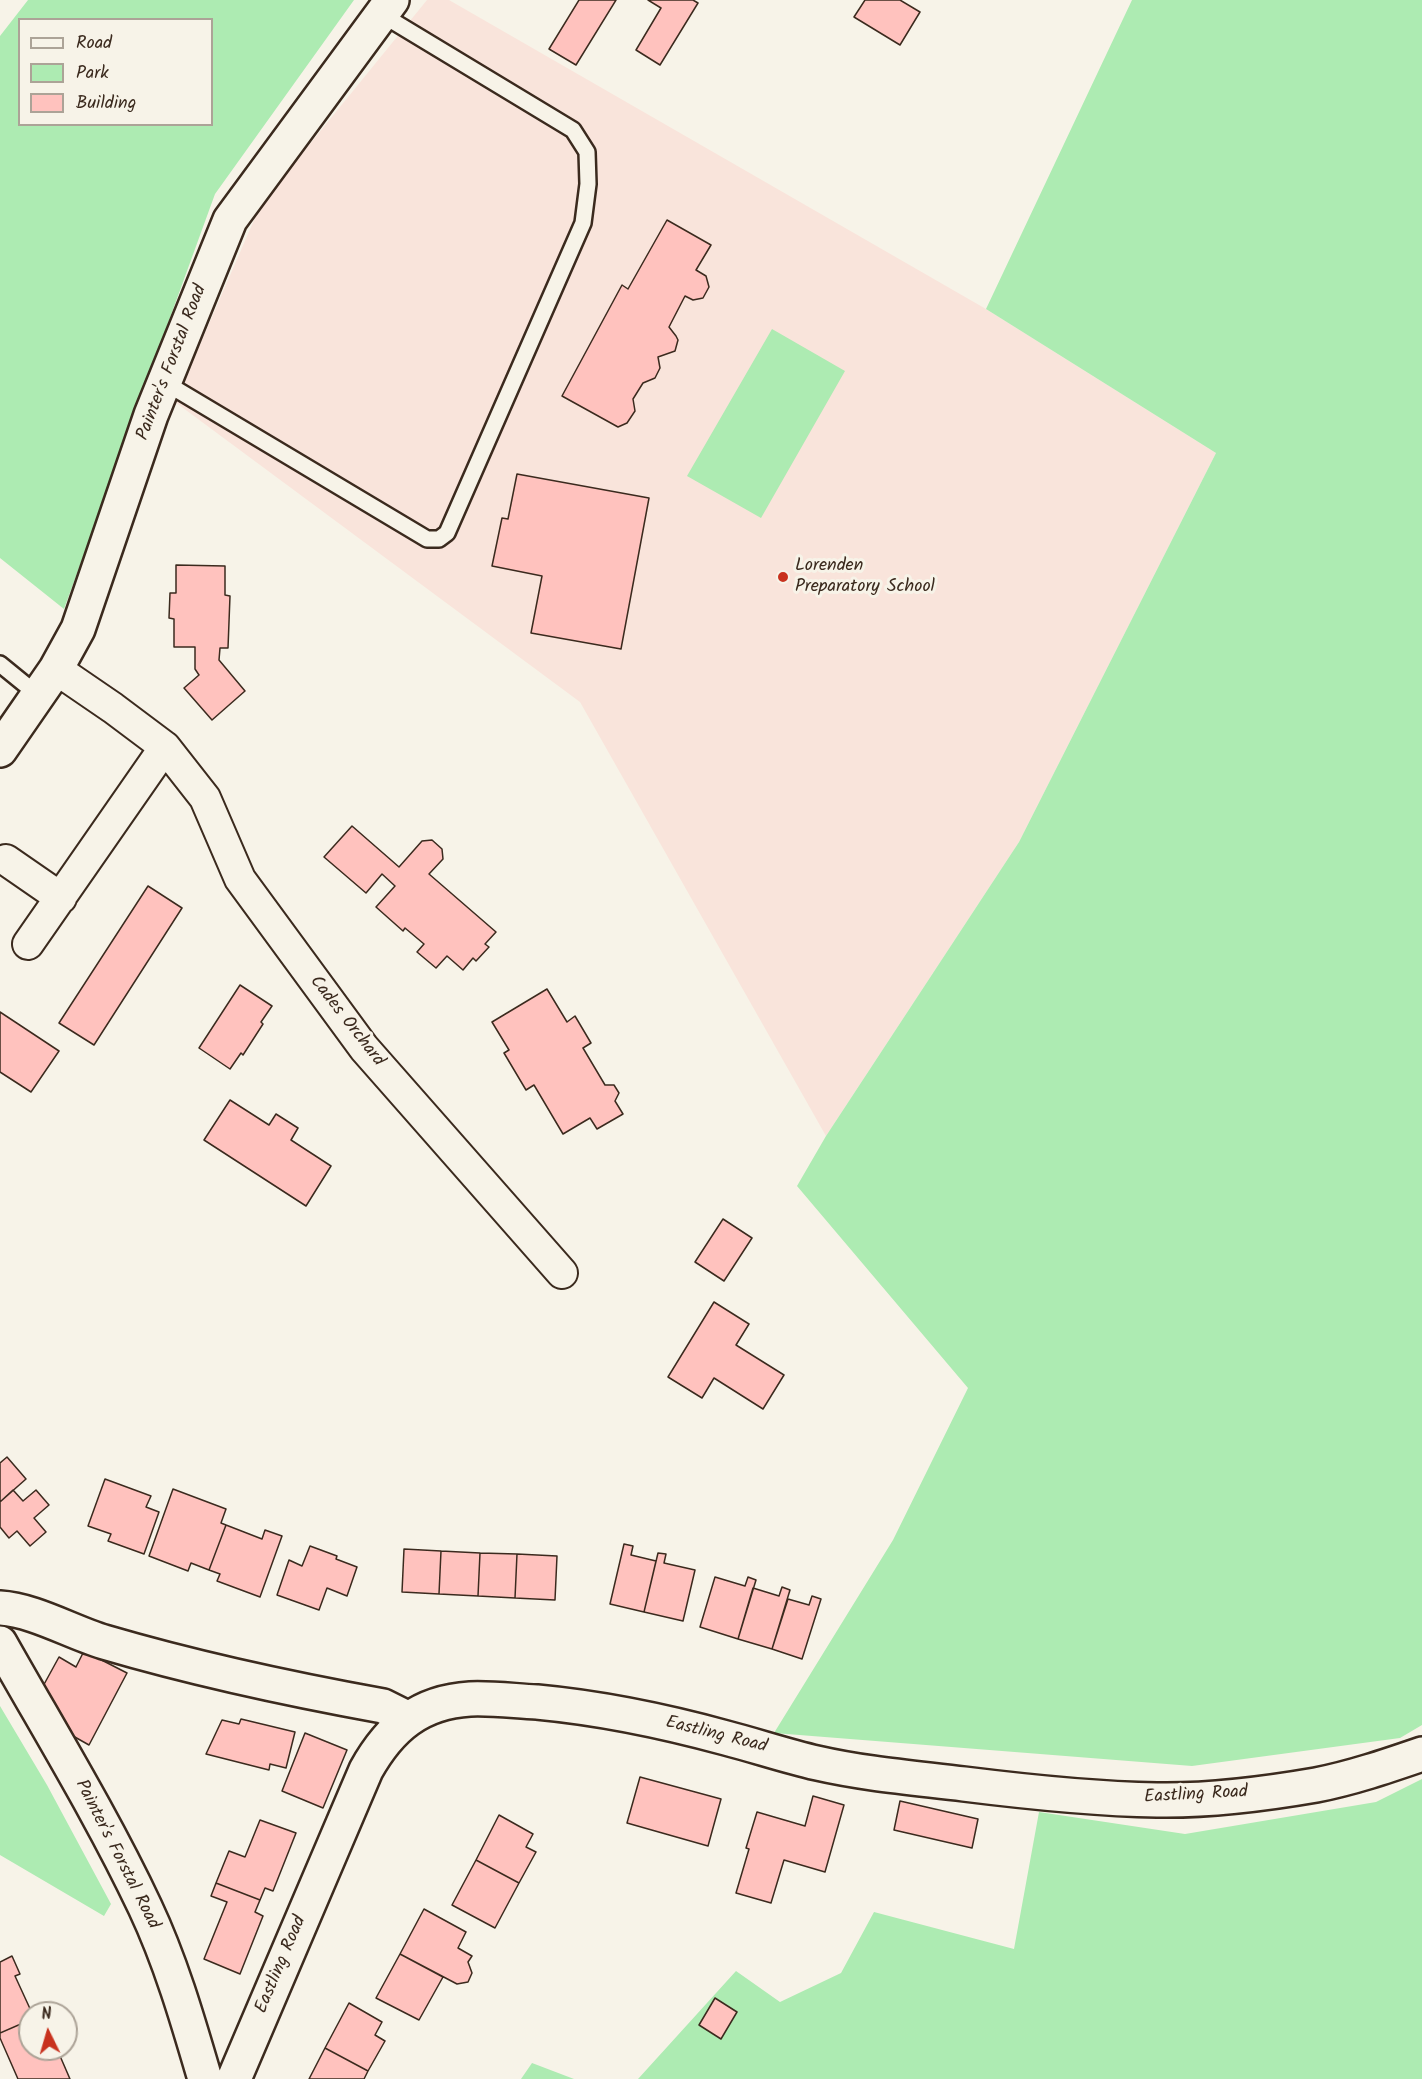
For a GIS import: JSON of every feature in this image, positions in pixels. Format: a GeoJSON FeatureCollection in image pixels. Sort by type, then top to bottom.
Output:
{"type":"FeatureCollection","features":[{"type":"Feature","properties":{"kind":"street","name":"Painter's Forstal Road"},"geometry":{"type":"LineString","coordinates":[[0,750],[56,669],[78,629],[151,415],[230,220],[386,7]]}},
{"type":"Feature","properties":{"kind":"street","name":"Cades Orchard"},"geometry":{"type":"LineString","coordinates":[[56,669],[165,747],[205,798],[240,879],[364,1048],[562,1273]]}},
{"type":"Feature","properties":{"kind":"street"},"geometry":{"type":"LineString","coordinates":[[28,944],[165,747]]}},
{"type":"Feature","properties":{"kind":"street"},"geometry":{"type":"LineString","coordinates":[[6,860],[61,898]]}},
{"type":"Feature","properties":{"kind":"street"},"geometry":{"type":"LineString","coordinates":[[0,1608],[23,1612],[102,1641],[216,1672],[383,1706],[409,1719]]}},
{"type":"Feature","properties":{"kind":"street","name":"Painter's Forstal Road"},"geometry":{"type":"LineString","coordinates":[[0,1643],[111,1840],[146,1908],[182,2000],[205,2079]]}},
{"type":"Feature","properties":{"kind":"street","name":"Eastling Road"},"geometry":{"type":"LineString","coordinates":[[234,2079],[363,1777],[384,1741],[421,1711],[437,1706],[471,1699],[573,1706],[669,1723],[816,1763],[847,1768],[1016,1790],[1159,1800],[1233,1796],[1318,1784],[1375,1770],[1422,1754]]}},
{"type":"Feature","properties":{"kind":"lane"},"geometry":{"type":"LineString","coordinates":[[164,382],[427,539],[439,539],[447,533],[583,223],[588,183],[588,152],[573,130],[386,7]]}},
{"type":"Feature","properties":{"kind":"lane"},"geometry":{"type":"LineString","coordinates":[[0,664],[38,695]]}},
{"type":"Feature","properties":{"kind":"shaded area","name":"Lorenden Preparatory School"},"geometry":{"type":"Polygon","coordinates":[[[427,0],[449,0],[986,309],[1216,453],[1019,842],[826,1136],[580,702],[175,402],[261,204],[427,0]]]}},
{"type":"Feature","properties":{"kind":"green space"},"geometry":{"type":"Polygon","coordinates":[[[28,0],[354,0],[215,194],[64,609],[0,558],[0,36],[28,0]]]}},
{"type":"Feature","properties":{"kind":"green space"},"geometry":{"type":"Polygon","coordinates":[[[1132,0],[1422,0],[1422,1725],[1400,1738],[1192,1766],[774,1733],[893,1540],[968,1388],[797,1186],[826,1136],[1019,842],[1216,453],[986,309],[1132,0]]]}},
{"type":"Feature","properties":{"kind":"green space"},"geometry":{"type":"Polygon","coordinates":[[[772,329],[845,371],[761,518],[687,476],[772,329]]]}},
{"type":"Feature","properties":{"kind":"green space"},"geometry":{"type":"Polygon","coordinates":[[[0,1706],[47,1785],[111,1904],[104,1916],[0,1855],[0,1706]]]}},
{"type":"Feature","properties":{"kind":"green space"},"geometry":{"type":"Polygon","coordinates":[[[1422,1779],[1422,2079],[638,2079],[736,1971],[780,2002],[841,1973],[874,1912],[1014,1949],[1039,1812],[1185,1834],[1376,1802],[1422,1779]]]}},
{"type":"Feature","properties":{"kind":"green space"},"geometry":{"type":"Polygon","coordinates":[[[532,2063],[574,2079],[521,2079],[532,2063]]]}},
{"type":"Feature","properties":{"kind":"building"},"geometry":{"type":"Polygon","coordinates":[[[579,0],[616,0],[576,65],[549,49],[579,0]]]}},
{"type":"Feature","properties":{"kind":"building"},"geometry":{"type":"Polygon","coordinates":[[[648,0],[693,0],[698,3],[660,65],[636,50],[661,8],[648,0]]]}},
{"type":"Feature","properties":{"kind":"building"},"geometry":{"type":"Polygon","coordinates":[[[865,0],[900,0],[920,12],[900,45],[854,17],[865,0]]]}},
{"type":"Feature","properties":{"kind":"building"},"geometry":{"type":"Polygon","coordinates":[[[667,220],[711,245],[696,270],[706,276],[709,287],[703,298],[693,300],[685,296],[669,327],[678,340],[675,351],[658,357],[660,368],[655,378],[643,383],[633,399],[635,411],[627,423],[618,427],[562,396],[622,285],[628,289],[667,220]]]}},
{"type":"Feature","properties":{"kind":"building"},"geometry":{"type":"Polygon","coordinates":[[[517,474],[649,498],[621,649],[531,633],[542,576],[492,566],[502,518],[508,519],[517,474]]]}},
{"type":"Feature","properties":{"kind":"building"},"geometry":{"type":"Polygon","coordinates":[[[176,565],[225,566],[225,595],[230,596],[228,648],[220,648],[219,660],[245,691],[212,720],[184,688],[199,675],[195,669],[195,647],[174,647],[174,619],[169,618],[170,593],[176,593],[176,565]]]}},
{"type":"Feature","properties":{"kind":"building"},"geometry":{"type":"Polygon","coordinates":[[[352,826],[399,867],[422,841],[432,840],[442,849],[443,859],[429,874],[496,932],[485,944],[489,947],[476,961],[473,958],[463,970],[447,956],[436,968],[417,952],[424,944],[405,928],[403,931],[376,907],[395,886],[382,874],[366,893],[324,857],[352,826]]]}},
{"type":"Feature","properties":{"kind":"building"},"geometry":{"type":"Polygon","coordinates":[[[148,886],[182,908],[94,1045],[59,1023],[148,886]]]}},
{"type":"Feature","properties":{"kind":"building"},"geometry":{"type":"Polygon","coordinates":[[[240,985],[272,1006],[243,1055],[241,1053],[230,1069],[199,1048],[240,985]]]}},
{"type":"Feature","properties":{"kind":"building"},"geometry":{"type":"Polygon","coordinates":[[[547,989],[567,1022],[575,1016],[591,1043],[583,1048],[605,1085],[614,1085],[619,1093],[615,1101],[623,1114],[597,1129],[590,1118],[563,1134],[534,1085],[526,1090],[504,1053],[509,1050],[492,1022],[547,989]]]}},
{"type":"Feature","properties":{"kind":"building"},"geometry":{"type":"Polygon","coordinates":[[[0,1012],[59,1051],[31,1092],[0,1072],[0,1012]]]}},
{"type":"Feature","properties":{"kind":"building"},"geometry":{"type":"Polygon","coordinates":[[[230,1100],[269,1125],[276,1114],[298,1128],[291,1140],[331,1166],[306,1206],[204,1140],[230,1100]]]}},
{"type":"Feature","properties":{"kind":"building"},"geometry":{"type":"Polygon","coordinates":[[[723,1219],[752,1238],[724,1281],[695,1262],[723,1219]]]}},
{"type":"Feature","properties":{"kind":"building"},"geometry":{"type":"Polygon","coordinates":[[[714,1302],[749,1324],[736,1345],[784,1375],[763,1409],[714,1378],[702,1398],[668,1377],[714,1302]]]}},
{"type":"Feature","properties":{"kind":"building"},"geometry":{"type":"Polygon","coordinates":[[[7,1457],[26,1479],[0,1502],[0,1463],[7,1457]]]}},
{"type":"Feature","properties":{"kind":"building"},"geometry":{"type":"Polygon","coordinates":[[[105,1479],[151,1496],[146,1507],[159,1512],[144,1554],[108,1541],[111,1534],[88,1526],[105,1479]]]}},
{"type":"Feature","properties":{"kind":"building"},"geometry":{"type":"Polygon","coordinates":[[[173,1489],[226,1509],[221,1523],[226,1525],[209,1570],[191,1563],[188,1571],[149,1556],[173,1489]]]}},
{"type":"Feature","properties":{"kind":"building"},"geometry":{"type":"Polygon","coordinates":[[[13,1490],[23,1501],[36,1490],[49,1505],[34,1518],[46,1532],[30,1546],[17,1531],[9,1538],[0,1527],[0,1502],[13,1490]]]}},
{"type":"Feature","properties":{"kind":"building"},"geometry":{"type":"Polygon","coordinates":[[[226,1525],[262,1539],[265,1530],[282,1536],[260,1597],[217,1581],[220,1574],[209,1570],[226,1525]]]}},
{"type":"Feature","properties":{"kind":"building"},"geometry":{"type":"Polygon","coordinates":[[[624,1544],[633,1546],[631,1555],[656,1561],[644,1612],[610,1604],[624,1544]]]}},
{"type":"Feature","properties":{"kind":"building"},"geometry":{"type":"Polygon","coordinates":[[[310,1546],[337,1556],[336,1559],[357,1567],[347,1596],[327,1588],[319,1610],[277,1595],[289,1560],[302,1566],[310,1546]]]}},
{"type":"Feature","properties":{"kind":"building"},"geometry":{"type":"Polygon","coordinates":[[[404,1549],[441,1551],[439,1594],[402,1592],[404,1549]]]}},
{"type":"Feature","properties":{"kind":"building"},"geometry":{"type":"Polygon","coordinates":[[[441,1551],[480,1553],[478,1596],[439,1594],[441,1551]]]}},
{"type":"Feature","properties":{"kind":"building"},"geometry":{"type":"Polygon","coordinates":[[[480,1553],[517,1554],[515,1598],[478,1596],[480,1553]]]}},
{"type":"Feature","properties":{"kind":"building"},"geometry":{"type":"Polygon","coordinates":[[[658,1553],[666,1554],[664,1563],[695,1570],[683,1621],[644,1612],[658,1553]]]}},
{"type":"Feature","properties":{"kind":"building"},"geometry":{"type":"Polygon","coordinates":[[[517,1554],[557,1556],[555,1600],[515,1598],[517,1554]]]}},
{"type":"Feature","properties":{"kind":"building"},"geometry":{"type":"Polygon","coordinates":[[[715,1577],[745,1586],[748,1577],[756,1580],[738,1639],[700,1627],[715,1577]]]}},
{"type":"Feature","properties":{"kind":"building"},"geometry":{"type":"Polygon","coordinates":[[[782,1587],[790,1590],[772,1649],[738,1639],[753,1588],[779,1596],[782,1587]]]}},
{"type":"Feature","properties":{"kind":"building"},"geometry":{"type":"Polygon","coordinates":[[[812,1596],[821,1599],[802,1659],[772,1649],[788,1599],[809,1605],[812,1596]]]}},
{"type":"Feature","properties":{"kind":"building"},"geometry":{"type":"Polygon","coordinates":[[[84,1651],[127,1673],[89,1745],[73,1736],[42,1688],[59,1657],[76,1667],[84,1651]]]}},
{"type":"Feature","properties":{"kind":"building"},"geometry":{"type":"Polygon","coordinates":[[[241,1719],[295,1732],[286,1768],[270,1764],[269,1770],[206,1754],[222,1720],[239,1724],[241,1719]]]}},
{"type":"Feature","properties":{"kind":"building"},"geometry":{"type":"Polygon","coordinates":[[[305,1733],[347,1750],[323,1808],[282,1791],[305,1733]]]}},
{"type":"Feature","properties":{"kind":"building"},"geometry":{"type":"Polygon","coordinates":[[[640,1777],[721,1799],[708,1846],[627,1823],[640,1777]]]}},
{"type":"Feature","properties":{"kind":"building"},"geometry":{"type":"Polygon","coordinates":[[[813,1796],[844,1805],[825,1872],[784,1860],[771,1903],[736,1893],[757,1812],[805,1826],[813,1796]]]}},
{"type":"Feature","properties":{"kind":"building"},"geometry":{"type":"Polygon","coordinates":[[[900,1801],[978,1819],[972,1848],[894,1830],[900,1801]]]}},
{"type":"Feature","properties":{"kind":"building"},"geometry":{"type":"Polygon","coordinates":[[[499,1815],[533,1834],[526,1847],[536,1852],[519,1883],[476,1860],[499,1815]]]}},
{"type":"Feature","properties":{"kind":"building"},"geometry":{"type":"Polygon","coordinates":[[[260,1820],[296,1833],[273,1891],[265,1888],[260,1900],[216,1883],[229,1851],[245,1857],[260,1820]]]}},
{"type":"Feature","properties":{"kind":"building"},"geometry":{"type":"Polygon","coordinates":[[[476,1860],[519,1883],[495,1928],[452,1905],[476,1860]]]}},
{"type":"Feature","properties":{"kind":"building"},"geometry":{"type":"Polygon","coordinates":[[[216,1883],[260,1900],[255,1912],[263,1916],[240,1974],[204,1959],[227,1902],[211,1896],[216,1883]]]}},
{"type":"Feature","properties":{"kind":"building"},"geometry":{"type":"Polygon","coordinates":[[[424,1909],[466,1932],[458,1948],[472,1956],[468,1962],[472,1973],[468,1982],[457,1984],[400,1954],[424,1909]]]}},
{"type":"Feature","properties":{"kind":"building"},"geometry":{"type":"Polygon","coordinates":[[[400,1954],[443,1977],[419,2020],[376,1998],[400,1954]]]}},
{"type":"Feature","properties":{"kind":"building"},"geometry":{"type":"Polygon","coordinates":[[[12,1956],[20,1974],[15,1976],[26,2001],[18,2001],[18,2025],[0,2033],[0,1962],[12,1956]]]}},
{"type":"Feature","properties":{"kind":"building"},"geometry":{"type":"Polygon","coordinates":[[[715,1998],[737,2012],[721,2039],[699,2025],[715,1998]]]}},
{"type":"Feature","properties":{"kind":"building"},"geometry":{"type":"Polygon","coordinates":[[[349,2003],[382,2022],[375,2035],[385,2041],[368,2071],[325,2048],[349,2003]]]}},
{"type":"Feature","properties":{"kind":"building"},"geometry":{"type":"Polygon","coordinates":[[[18,2025],[18,2061],[62,2061],[70,2079],[18,2079],[0,2038],[0,2033],[18,2025]]]}},
{"type":"Feature","properties":{"kind":"building"},"geometry":{"type":"Polygon","coordinates":[[[325,2048],[368,2071],[364,2079],[309,2079],[325,2048]]]}},
{"type":"Feature","properties":{"kind":"place","name":"Lorenden Preparatory School"},"geometry":{"type":"Point","coordinates":[783,577]}}]}
